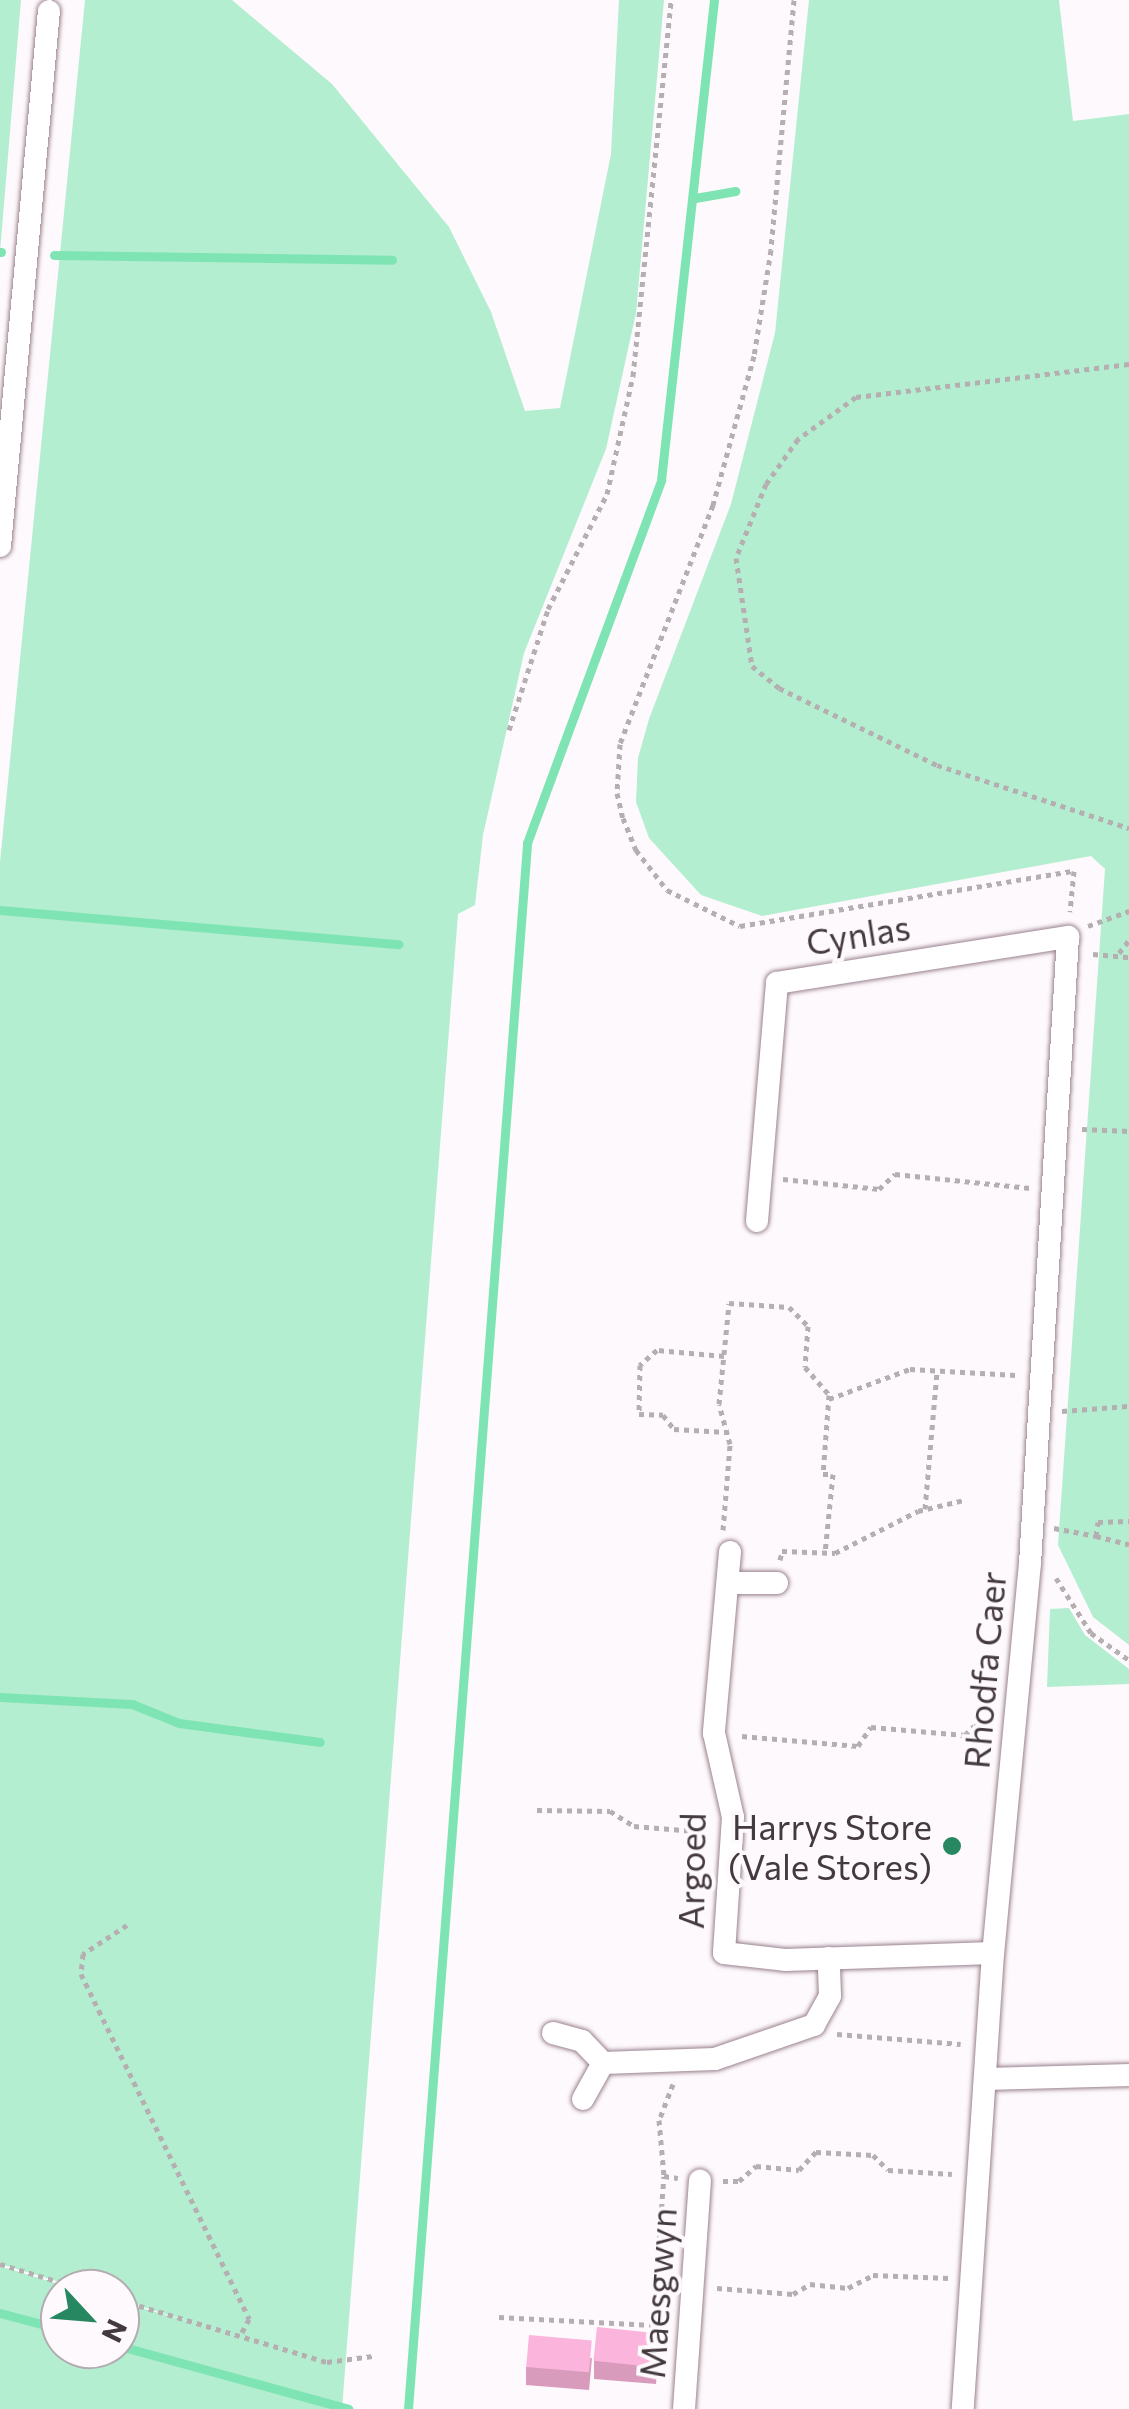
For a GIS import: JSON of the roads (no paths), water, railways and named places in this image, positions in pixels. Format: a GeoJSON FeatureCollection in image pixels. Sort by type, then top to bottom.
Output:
{"type":"FeatureCollection","features":[{"type":"Feature","properties":{"kind":"street"},"geometry":{"type":"LineString","coordinates":[[0,546],[49,11]]}},
{"type":"Feature","properties":{"kind":"street","name":"Rhodfa Caer"},"geometry":{"type":"LineString","coordinates":[[963,2409],[988,2080],[993,1953],[1030,1563],[1068,945]]}},
{"type":"Feature","properties":{"kind":"street","name":"Cynlas"},"geometry":{"type":"LineString","coordinates":[[757,1220],[777,983],[1068,945]]}},
{"type":"Feature","properties":{"kind":"street","name":"Argoed"},"geometry":{"type":"LineString","coordinates":[[730,1552],[714,1733],[731,1811],[724,1952],[830,1958],[993,1953]]}},
{"type":"Feature","properties":{"kind":"street"},"geometry":{"type":"LineString","coordinates":[[728,1583],[777,1583]]}},
{"type":"Feature","properties":{"kind":"street"},"geometry":{"type":"LineString","coordinates":[[553,2033],[582,2041],[602,2063],[687,2062],[798,2034],[824,2014],[830,1958]]}},
{"type":"Feature","properties":{"kind":"street"},"geometry":{"type":"LineString","coordinates":[[583,2099],[602,2063]]}},
{"type":"Feature","properties":{"kind":"street"},"geometry":{"type":"LineString","coordinates":[[988,2080],[1129,2075]]}},
{"type":"Feature","properties":{"kind":"street","name":"Maesgwyn"},"geometry":{"type":"LineString","coordinates":[[684,2409],[700,2181]]}},
{"type":"Feature","properties":{"kind":"waterway"},"geometry":{"type":"LineString","coordinates":[[408,2409],[527,843],[661,480],[714,0]]}},
{"type":"Feature","properties":{"kind":"waterway"},"geometry":{"type":"LineString","coordinates":[[695,198],[735,191]]}},
{"type":"Feature","properties":{"kind":"waterway"},"geometry":{"type":"LineString","coordinates":[[54,255],[392,260]]}},
{"type":"Feature","properties":{"kind":"waterway"},"geometry":{"type":"LineString","coordinates":[[0,910],[399,944]]}},
{"type":"Feature","properties":{"kind":"waterway"},"geometry":{"type":"LineString","coordinates":[[0,1697],[132,1704],[179,1723],[320,1742]]}},
{"type":"Feature","properties":{"kind":"waterway"},"geometry":{"type":"LineString","coordinates":[[0,2313],[40,2324]]}},
{"type":"Feature","properties":{"kind":"waterway"},"geometry":{"type":"LineString","coordinates":[[140,2352],[348,2409]]}},
{"type":"Feature","properties":{"kind":"place","name":"Harrys Store (Vale Stores)"},"geometry":{"type":"Point","coordinates":[952,1846]}}]}
